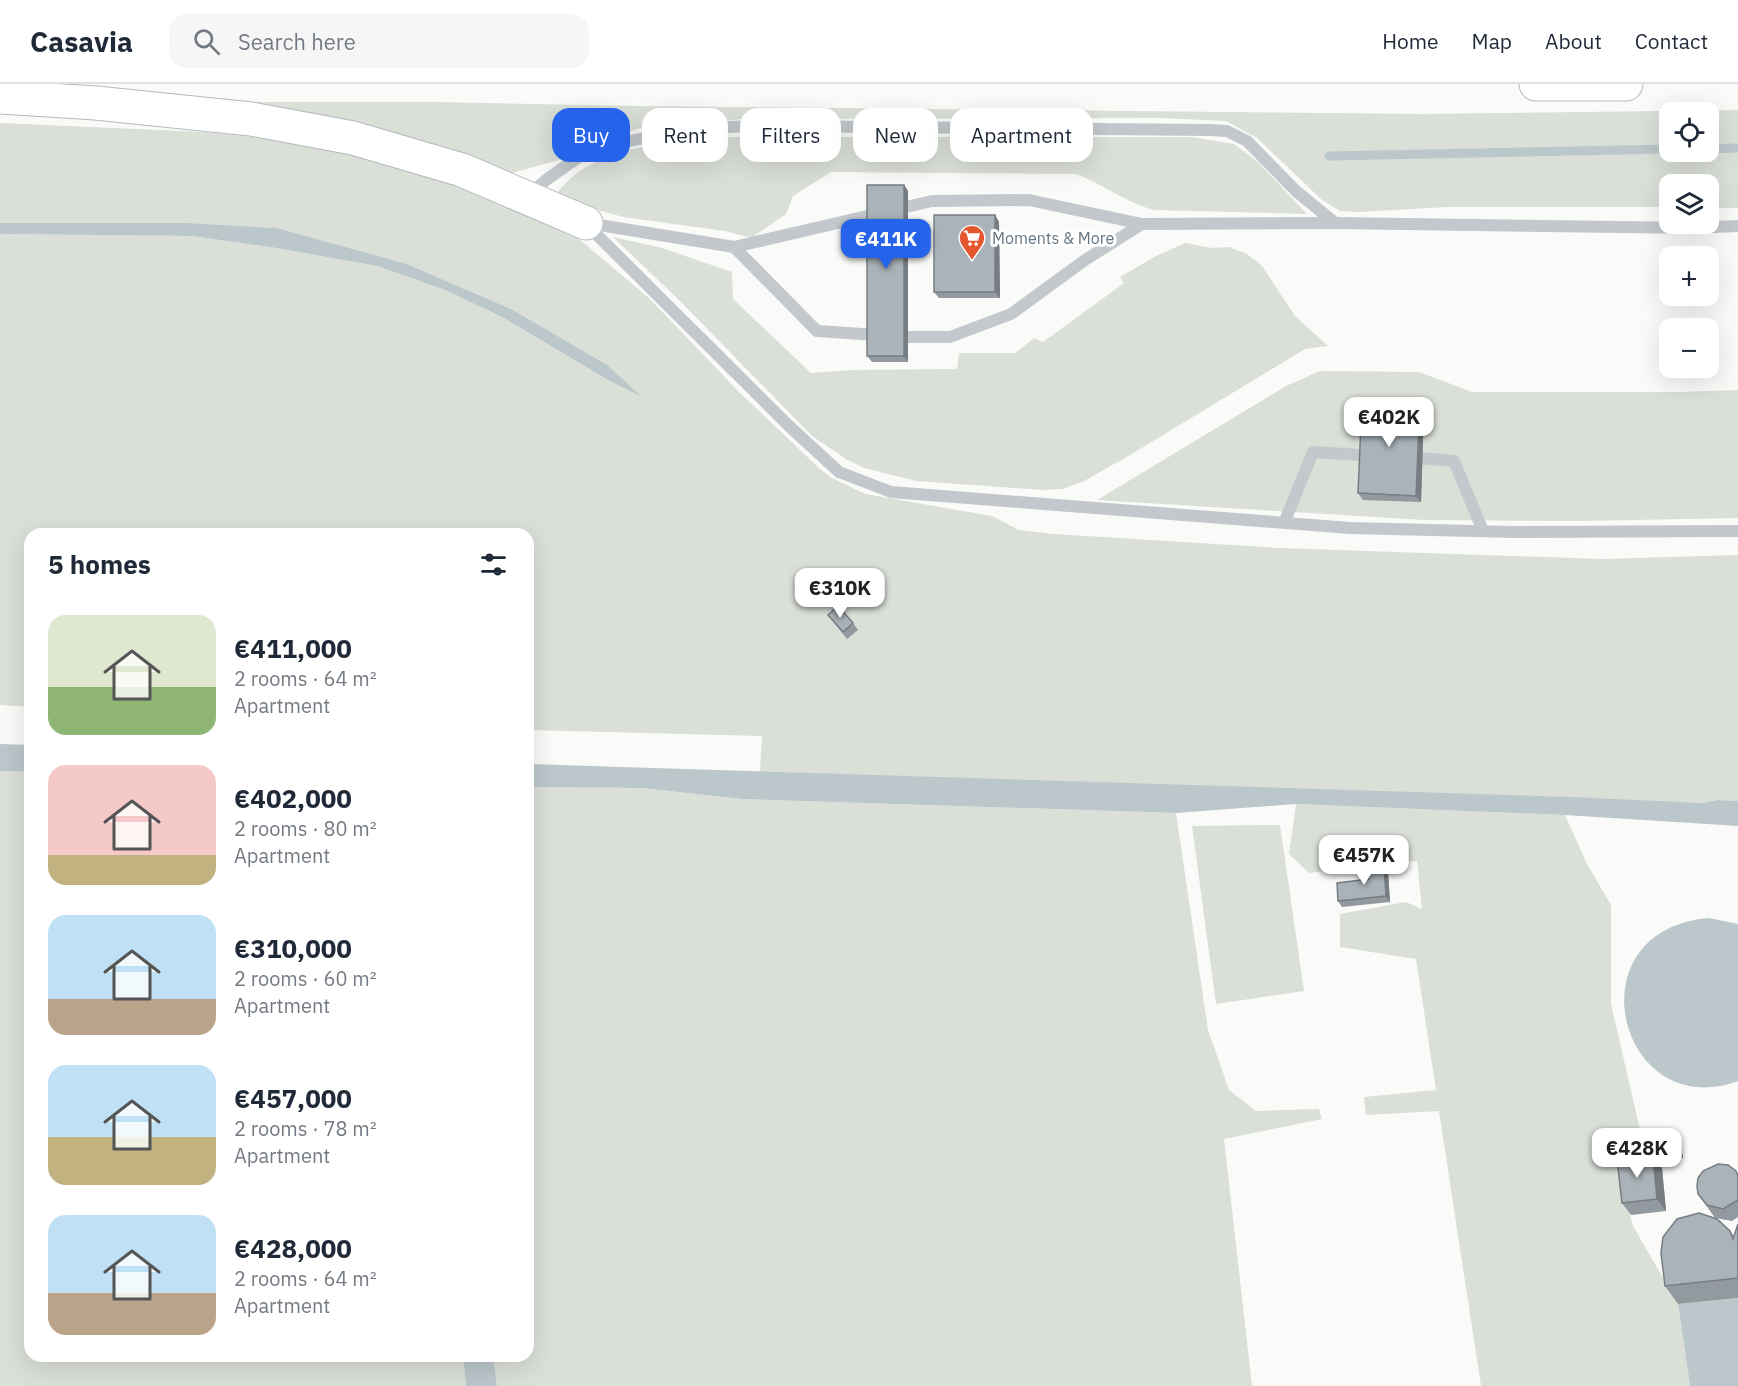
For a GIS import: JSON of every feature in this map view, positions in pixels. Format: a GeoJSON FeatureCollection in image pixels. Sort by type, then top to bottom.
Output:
{"type":"FeatureCollection","features":[{"type":"Feature","properties":{"kind":"highway"},"geometry":{"type":"LineString","coordinates":[[1536,84],[1626,84]]}},
{"type":"Feature","properties":{"kind":"highway"},"geometry":{"type":"LineString","coordinates":[[0,97],[96,103],[251,119],[353,138],[462,170],[586,223]]}},
{"type":"Feature","properties":{"kind":"lane"},"geometry":{"type":"LineString","coordinates":[[526,198],[582,154],[687,129],[750,126],[1209,130],[1227,131],[1247,141],[1296,191],[1335,223]]}},
{"type":"Feature","properties":{"kind":"lane"},"geometry":{"type":"LineString","coordinates":[[586,223],[734,247],[932,201],[1029,200],[1142,224],[1335,223],[1694,228],[1738,226]]}},
{"type":"Feature","properties":{"kind":"lane"},"geometry":{"type":"LineString","coordinates":[[586,223],[780,417],[839,472],[891,492],[1350,528],[1483,531],[1738,531]]}},
{"type":"Feature","properties":{"kind":"lane"},"geometry":{"type":"LineString","coordinates":[[734,247],[817,331],[908,337],[950,337],[1011,314],[1085,260],[1142,224]]}},
{"type":"Feature","properties":{"kind":"lane"},"geometry":{"type":"LineString","coordinates":[[1284,523],[1313,452],[1454,460],[1483,531]]}},
{"type":"Feature","properties":{"kind":"shaded area"},"geometry":{"type":"Polygon","coordinates":[[[240,102],[435,102],[832,108],[740,108],[740,119],[728,120],[728,108],[642,108],[642,128],[630,131],[630,108],[552,108],[552,162],[504,175],[240,102]]]}},
{"type":"Feature","properties":{"kind":"shaded area"},"geometry":{"type":"Polygon","coordinates":[[[841,108],[853,108],[853,119],[841,119],[841,108]]]}},
{"type":"Feature","properties":{"kind":"shaded area"},"geometry":{"type":"Polygon","coordinates":[[[938,109],[950,109],[950,119],[938,119],[938,109]]]}},
{"type":"Feature","properties":{"kind":"shaded area"},"geometry":{"type":"Polygon","coordinates":[[[1719,110],[1738,110],[1738,208],[1719,208],[1719,174],[1659,174],[1659,207],[1447,207],[1340,211],[1322,200],[1257,138],[1226,121],[1093,118],[1093,111],[1422,114],[1659,111],[1659,162],[1719,162],[1719,110]]]}},
{"type":"Feature","properties":{"kind":"shaded area"},"geometry":{"type":"Polygon","coordinates":[[[0,123],[203,132],[256,137],[371,158],[430,175],[556,223],[579,239],[650,299],[739,392],[820,469],[832,478],[865,494],[992,516],[1019,530],[1054,534],[1279,548],[1602,559],[1738,555],[1738,801],[1718,800],[1703,803],[760,772],[762,736],[534,730],[534,528],[24,528],[24,707],[0,705],[0,234],[192,236],[377,266],[445,290],[504,318],[608,380],[511,309],[407,264],[277,228],[188,223],[0,223],[0,123]]]}},
{"type":"Feature","properties":{"kind":"shaded area"},"geometry":{"type":"Polygon","coordinates":[[[728,137],[740,137],[740,162],[841,162],[841,137],[853,137],[853,162],[938,162],[938,137],[950,137],[950,162],[1093,162],[1093,137],[1192,137],[1234,144],[1258,162],[1307,214],[1155,210],[1135,203],[1076,174],[831,172],[793,196],[786,214],[751,238],[725,231],[623,217],[552,197],[572,177],[588,166],[597,162],[630,162],[630,150],[642,146],[642,162],[728,162],[728,137]]]}},
{"type":"Feature","properties":{"kind":"shaded area"},"geometry":{"type":"Polygon","coordinates":[[[0,223],[188,223],[277,228],[407,264],[511,309],[607,365],[641,396],[608,380],[504,318],[445,290],[377,266],[192,236],[0,234],[0,223]]]}},
{"type":"Feature","properties":{"kind":"shaded area"},"geometry":{"type":"Polygon","coordinates":[[[613,237],[662,248],[732,272],[733,299],[811,373],[851,370],[957,369],[959,353],[1015,353],[1034,338],[1043,342],[1124,283],[1120,277],[1156,256],[1185,243],[1212,248],[1229,247],[1247,254],[1262,266],[1295,316],[1328,346],[1305,349],[1130,455],[1084,481],[1063,489],[1043,490],[916,481],[864,468],[812,436],[680,301],[613,237]]]}},
{"type":"Feature","properties":{"kind":"shaded area"},"geometry":{"type":"Polygon","coordinates":[[[1320,371],[1419,372],[1472,392],[1738,390],[1738,518],[1579,521],[1424,520],[1097,500],[1286,386],[1320,371]]]}},
{"type":"Feature","properties":{"kind":"shaded area"},"geometry":{"type":"Polygon","coordinates":[[[0,744],[24,745],[24,772],[0,771],[0,744]]]}},
{"type":"Feature","properties":{"kind":"shaded area"},"geometry":{"type":"Polygon","coordinates":[[[534,764],[1703,803],[1718,800],[1738,801],[1738,826],[1565,815],[1296,804],[1176,813],[742,799],[641,788],[534,787],[534,764]]]}},
{"type":"Feature","properties":{"kind":"shaded area"},"geometry":{"type":"Polygon","coordinates":[[[0,771],[24,772],[24,1362],[464,1362],[466,1386],[0,1386],[0,771]]]}},
{"type":"Feature","properties":{"kind":"shaded area"},"geometry":{"type":"Polygon","coordinates":[[[534,787],[641,788],[742,799],[1176,813],[1208,1030],[1229,1090],[1256,1111],[1319,1109],[1322,1119],[1224,1139],[1252,1386],[497,1386],[494,1362],[534,1362],[534,787]]]}},
{"type":"Feature","properties":{"kind":"shaded area"},"geometry":{"type":"Polygon","coordinates":[[[1296,804],[1565,815],[1587,864],[1611,905],[1611,1004],[1641,1134],[1617,1168],[1633,1226],[1678,1304],[1690,1386],[1481,1386],[1439,1111],[1366,1115],[1364,1097],[1436,1090],[1416,959],[1340,947],[1340,914],[1406,902],[1422,909],[1417,861],[1309,873],[1289,854],[1296,804]]]}},
{"type":"Feature","properties":{"kind":"shaded area"},"geometry":{"type":"Polygon","coordinates":[[[1280,825],[1304,991],[1216,1004],[1192,826],[1280,825]]]}},
{"type":"Feature","properties":{"kind":"shaded area"},"geometry":{"type":"Polygon","coordinates":[[[1709,918],[1738,924],[1738,1081],[1697,1087],[1664,1076],[1640,1052],[1626,1020],[1625,986],[1638,955],[1665,930],[1709,918]]]}},
{"type":"Feature","properties":{"kind":"shaded area"},"geometry":{"type":"Polygon","coordinates":[[[1738,1298],[1738,1386],[1690,1386],[1678,1304],[1738,1298]]]}},
{"type":"Feature","properties":{"kind":"shaded area"},"geometry":{"type":"Polygon","coordinates":[[[464,1362],[494,1362],[497,1386],[466,1386],[464,1362]]]}},
{"type":"Feature","properties":{"kind":"building"},"geometry":{"type":"Polygon","coordinates":[[[867,185],[904,185],[904,356],[867,356],[867,185]]]}},
{"type":"Feature","properties":{"kind":"building"},"geometry":{"type":"Polygon","coordinates":[[[934,215],[995,215],[995,292],[934,292],[934,215]]]}},
{"type":"Feature","properties":{"kind":"building"},"geometry":{"type":"Polygon","coordinates":[[[1362,400],[1420,402],[1416,496],[1358,493],[1362,400]]]}},
{"type":"Feature","properties":{"kind":"building"},"geometry":{"type":"Polygon","coordinates":[[[838,606],[853,623],[843,632],[828,615],[838,606]]]}},
{"type":"Feature","properties":{"kind":"building"},"geometry":{"type":"Polygon","coordinates":[[[1384,865],[1386,896],[1338,901],[1337,883],[1369,879],[1367,867],[1384,865]]]}},
{"type":"Feature","properties":{"kind":"building"},"geometry":{"type":"Polygon","coordinates":[[[1677,1141],[1678,1152],[1652,1155],[1651,1144],[1677,1141]]]}},
{"type":"Feature","properties":{"kind":"building"},"geometry":{"type":"Polygon","coordinates":[[[1653,1156],[1657,1199],[1622,1203],[1617,1159],[1653,1156]]]}},
{"type":"Feature","properties":{"kind":"building"},"geometry":{"type":"Polygon","coordinates":[[[1718,1164],[1728,1165],[1736,1171],[1738,1176],[1738,1200],[1723,1209],[1707,1205],[1698,1194],[1697,1186],[1698,1178],[1703,1171],[1718,1164]]]}},
{"type":"Feature","properties":{"kind":"building"},"geometry":{"type":"Polygon","coordinates":[[[1699,1213],[1717,1219],[1730,1231],[1733,1239],[1738,1224],[1738,1278],[1665,1286],[1661,1253],[1663,1237],[1677,1219],[1699,1213]]]}},
{"type":"Feature","properties":{"kind":"waterway"},"geometry":{"type":"LineString","coordinates":[[1719,149],[1738,148]]}},
{"type":"Feature","properties":{"kind":"waterway"},"geometry":{"type":"LineString","coordinates":[[1329,156],[1659,149]]}},
{"type":"Feature","properties":{"kind":"place","name":"Moments & More"},"geometry":{"type":"Point","coordinates":[972,261]}}]}
